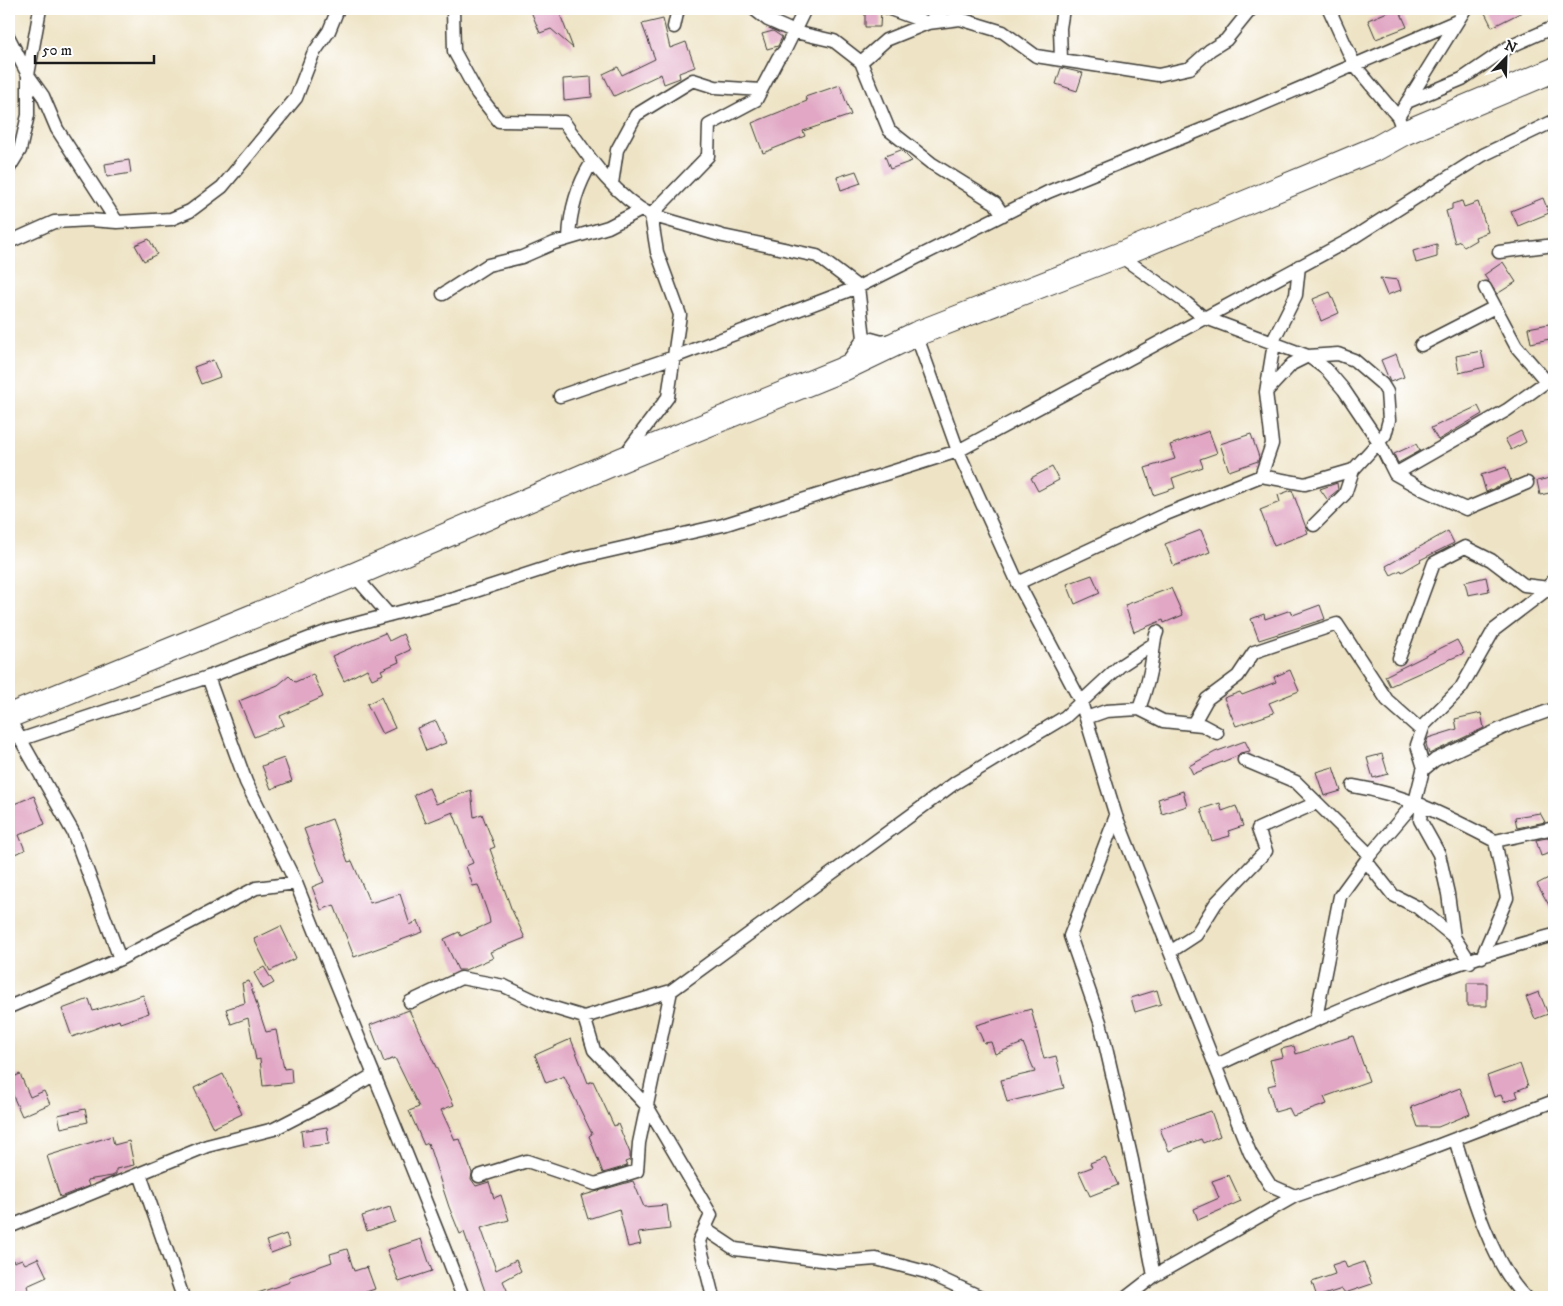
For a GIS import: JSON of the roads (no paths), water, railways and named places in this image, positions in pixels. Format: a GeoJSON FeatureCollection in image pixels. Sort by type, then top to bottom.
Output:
{"type":"FeatureCollection","features":[{"type":"Feature","properties":{"kind":"highway"},"geometry":{"type":"LineString","coordinates":[[9,718],[354,575],[621,460],[841,370],[916,334],[1119,255],[1377,148],[1401,125],[1554,70]]}},
{"type":"Feature","properties":{"kind":"street"},"geometry":{"type":"LineString","coordinates":[[9,168],[20,150],[28,115],[28,75],[40,9]]}},
{"type":"Feature","properties":{"kind":"street"},"geometry":{"type":"LineString","coordinates":[[9,242],[54,222],[90,220],[117,222],[171,219],[190,211],[222,187],[296,98],[313,54],[329,31],[338,9]]}},
{"type":"Feature","properties":{"kind":"street"},"geometry":{"type":"LineString","coordinates":[[452,9],[454,50],[477,93],[499,122],[564,122],[592,162],[612,184],[646,213],[723,236],[817,256],[858,287],[864,337],[841,370]]}},
{"type":"Feature","properties":{"kind":"street"},"geometry":{"type":"LineString","coordinates":[[674,27],[678,9]]}},
{"type":"Feature","properties":{"kind":"street"},"geometry":{"type":"LineString","coordinates":[[754,9],[768,20],[795,32],[834,41],[861,62],[889,130],[930,163],[995,203],[1003,214]]}},
{"type":"Feature","properties":{"kind":"street"},"geometry":{"type":"LineString","coordinates":[[443,294],[488,265],[522,257],[569,238],[608,227],[646,213],[708,156],[709,125],[756,100],[795,32],[805,9]]}},
{"type":"Feature","properties":{"kind":"street"},"geometry":{"type":"LineString","coordinates":[[890,9],[928,23]]}},
{"type":"Feature","properties":{"kind":"street"},"geometry":{"type":"LineString","coordinates":[[911,9],[928,23]]}},
{"type":"Feature","properties":{"kind":"street"},"geometry":{"type":"LineString","coordinates":[[928,23],[943,9]]}},
{"type":"Feature","properties":{"kind":"street"},"geometry":{"type":"LineString","coordinates":[[1061,60],[1060,28],[1063,9]]}},
{"type":"Feature","properties":{"kind":"street"},"geometry":{"type":"LineString","coordinates":[[861,62],[886,40],[928,23],[960,19],[1003,32],[1036,56],[1158,75],[1190,68],[1210,50],[1226,40],[1251,9]]}},
{"type":"Feature","properties":{"kind":"street"},"geometry":{"type":"LineString","coordinates":[[1329,9],[1355,66],[1401,125]]}},
{"type":"Feature","properties":{"kind":"street"},"geometry":{"type":"LineString","coordinates":[[1401,125],[1407,102],[1465,9]]}},
{"type":"Feature","properties":{"kind":"street"},"geometry":{"type":"LineString","coordinates":[[560,396],[674,357],[858,287],[1048,192],[1355,66],[1458,21]]}},
{"type":"Feature","properties":{"kind":"street"},"geometry":{"type":"LineString","coordinates":[[1407,102],[1462,79],[1509,47],[1554,27]]}},
{"type":"Feature","properties":{"kind":"street"},"geometry":{"type":"LineString","coordinates":[[9,38],[28,75],[43,96],[57,129],[117,222]]}},
{"type":"Feature","properties":{"kind":"street"},"geometry":{"type":"LineString","coordinates":[[612,184],[617,150],[636,115],[693,80],[715,87],[761,90]]}},
{"type":"Feature","properties":{"kind":"street"},"geometry":{"type":"LineString","coordinates":[[22,739],[208,677],[328,631],[457,597],[574,559],[724,525],[958,451],[1203,317],[1351,239],[1483,155],[1554,121]]}},
{"type":"Feature","properties":{"kind":"street"},"geometry":{"type":"LineString","coordinates":[[569,238],[570,221],[576,195],[582,177],[592,162]]}},
{"type":"Feature","properties":{"kind":"street"},"geometry":{"type":"LineString","coordinates":[[621,460],[668,397],[680,315],[657,252],[646,213]]}},
{"type":"Feature","properties":{"kind":"street"},"geometry":{"type":"LineString","coordinates":[[1499,252],[1554,246]]}},
{"type":"Feature","properties":{"kind":"street"},"geometry":{"type":"LineString","coordinates":[[1119,255],[1203,317],[1274,345],[1308,356],[1327,370],[1344,390],[1378,442],[1395,474],[1420,488],[1466,509],[1527,483]]}},
{"type":"Feature","properties":{"kind":"street"},"geometry":{"type":"LineString","coordinates":[[1261,476],[1272,444],[1266,392],[1275,336],[1296,295],[1299,266]]}},
{"type":"Feature","properties":{"kind":"street"},"geometry":{"type":"LineString","coordinates":[[1395,474],[1507,410],[1550,378],[1516,346],[1485,288]]}},
{"type":"Feature","properties":{"kind":"street"},"geometry":{"type":"LineString","coordinates":[[1421,344],[1495,307]]}},
{"type":"Feature","properties":{"kind":"street"},"geometry":{"type":"LineString","coordinates":[[864,337],[882,342],[916,334],[958,451],[1018,583],[1081,702],[1116,816],[1217,1065],[1250,1153],[1270,1185],[1295,1196]]}},
{"type":"Feature","properties":{"kind":"street"},"geometry":{"type":"LineString","coordinates":[[1266,392],[1292,364],[1308,356],[1332,354],[1345,356],[1364,367],[1382,384],[1386,392],[1389,420],[1386,432],[1353,470],[1345,494],[1314,525]]}},
{"type":"Feature","properties":{"kind":"street"},"geometry":{"type":"LineString","coordinates":[[1018,583],[1166,514],[1261,476],[1305,484],[1353,470]]}},
{"type":"Feature","properties":{"kind":"street"},"geometry":{"type":"LineString","coordinates":[[1399,658],[1434,563],[1465,547],[1491,560],[1524,585],[1551,583]]}},
{"type":"Feature","properties":{"kind":"street"},"geometry":{"type":"LineString","coordinates":[[354,575],[389,615]]}},
{"type":"Feature","properties":{"kind":"street"},"geometry":{"type":"LineString","coordinates":[[1454,937],[1448,894],[1439,854],[1420,820],[1419,804],[1424,768],[1417,744],[1424,725],[1461,688],[1494,630],[1551,583]]}},
{"type":"Feature","properties":{"kind":"street"},"geometry":{"type":"LineString","coordinates":[[1193,724],[1207,699],[1238,676],[1254,652],[1337,624],[1387,700],[1422,731]]}},
{"type":"Feature","properties":{"kind":"street"},"geometry":{"type":"LineString","coordinates":[[410,1002],[461,978],[504,986],[544,1005],[584,1017],[671,991],[955,782],[1066,717],[1120,666],[1154,638],[1153,657],[1139,709]]}},
{"type":"Feature","properties":{"kind":"street"},"geometry":{"type":"LineString","coordinates":[[208,677],[246,782],[296,883],[373,1074],[410,1159],[463,1297]]}},
{"type":"Feature","properties":{"kind":"street"},"geometry":{"type":"LineString","coordinates":[[1086,718],[1106,711],[1139,709],[1162,721],[1202,725],[1217,733]]}},
{"type":"Feature","properties":{"kind":"street"},"geometry":{"type":"LineString","coordinates":[[1424,768],[1435,760],[1509,725],[1554,710]]}},
{"type":"Feature","properties":{"kind":"street"},"geometry":{"type":"LineString","coordinates":[[9,718],[73,832],[120,959]]}},
{"type":"Feature","properties":{"kind":"street"},"geometry":{"type":"LineString","coordinates":[[1244,760],[1296,782],[1368,858],[1393,895],[1417,907],[1454,937],[1476,959]]}},
{"type":"Feature","properties":{"kind":"street"},"geometry":{"type":"LineString","coordinates":[[1353,786],[1373,789],[1419,804],[1495,841],[1554,828]]}},
{"type":"Feature","properties":{"kind":"street"},"geometry":{"type":"LineString","coordinates":[[1170,952],[1196,935],[1216,903],[1266,851],[1258,829],[1316,803]]}},
{"type":"Feature","properties":{"kind":"street"},"geometry":{"type":"LineString","coordinates":[[1316,1018],[1338,901],[1368,858],[1419,804]]}},
{"type":"Feature","properties":{"kind":"street"},"geometry":{"type":"LineString","coordinates":[[1116,816],[1070,936],[1100,1022],[1132,1160],[1154,1276]]}},
{"type":"Feature","properties":{"kind":"street"},"geometry":{"type":"LineString","coordinates":[[1476,959],[1507,898],[1495,841]]}},
{"type":"Feature","properties":{"kind":"street"},"geometry":{"type":"LineString","coordinates":[[9,1007],[120,959],[256,888],[296,883]]}},
{"type":"Feature","properties":{"kind":"street"},"geometry":{"type":"LineString","coordinates":[[1217,1065],[1316,1018],[1476,959],[1554,935]]}},
{"type":"Feature","properties":{"kind":"street"},"geometry":{"type":"LineString","coordinates":[[479,1176],[527,1161],[596,1184],[637,1170],[639,1142],[671,991]]}},
{"type":"Feature","properties":{"kind":"street"},"geometry":{"type":"LineString","coordinates":[[584,1017],[594,1050],[647,1106],[711,1215],[699,1241],[713,1297]]}},
{"type":"Feature","properties":{"kind":"street"},"geometry":{"type":"LineString","coordinates":[[9,1228],[207,1146],[274,1129],[338,1096],[373,1074]]}},
{"type":"Feature","properties":{"kind":"street"},"geometry":{"type":"LineString","coordinates":[[1127,1297],[1154,1276],[1295,1196],[1455,1139],[1554,1100]]}},
{"type":"Feature","properties":{"kind":"street"},"geometry":{"type":"LineString","coordinates":[[1455,1139],[1472,1193],[1512,1291],[1525,1297]]}},
{"type":"Feature","properties":{"kind":"street"},"geometry":{"type":"LineString","coordinates":[[140,1174],[182,1297]]}},
{"type":"Feature","properties":{"kind":"street"},"geometry":{"type":"LineString","coordinates":[[704,1229],[735,1249],[837,1262],[876,1259],[926,1272],[981,1297]]}}]}
